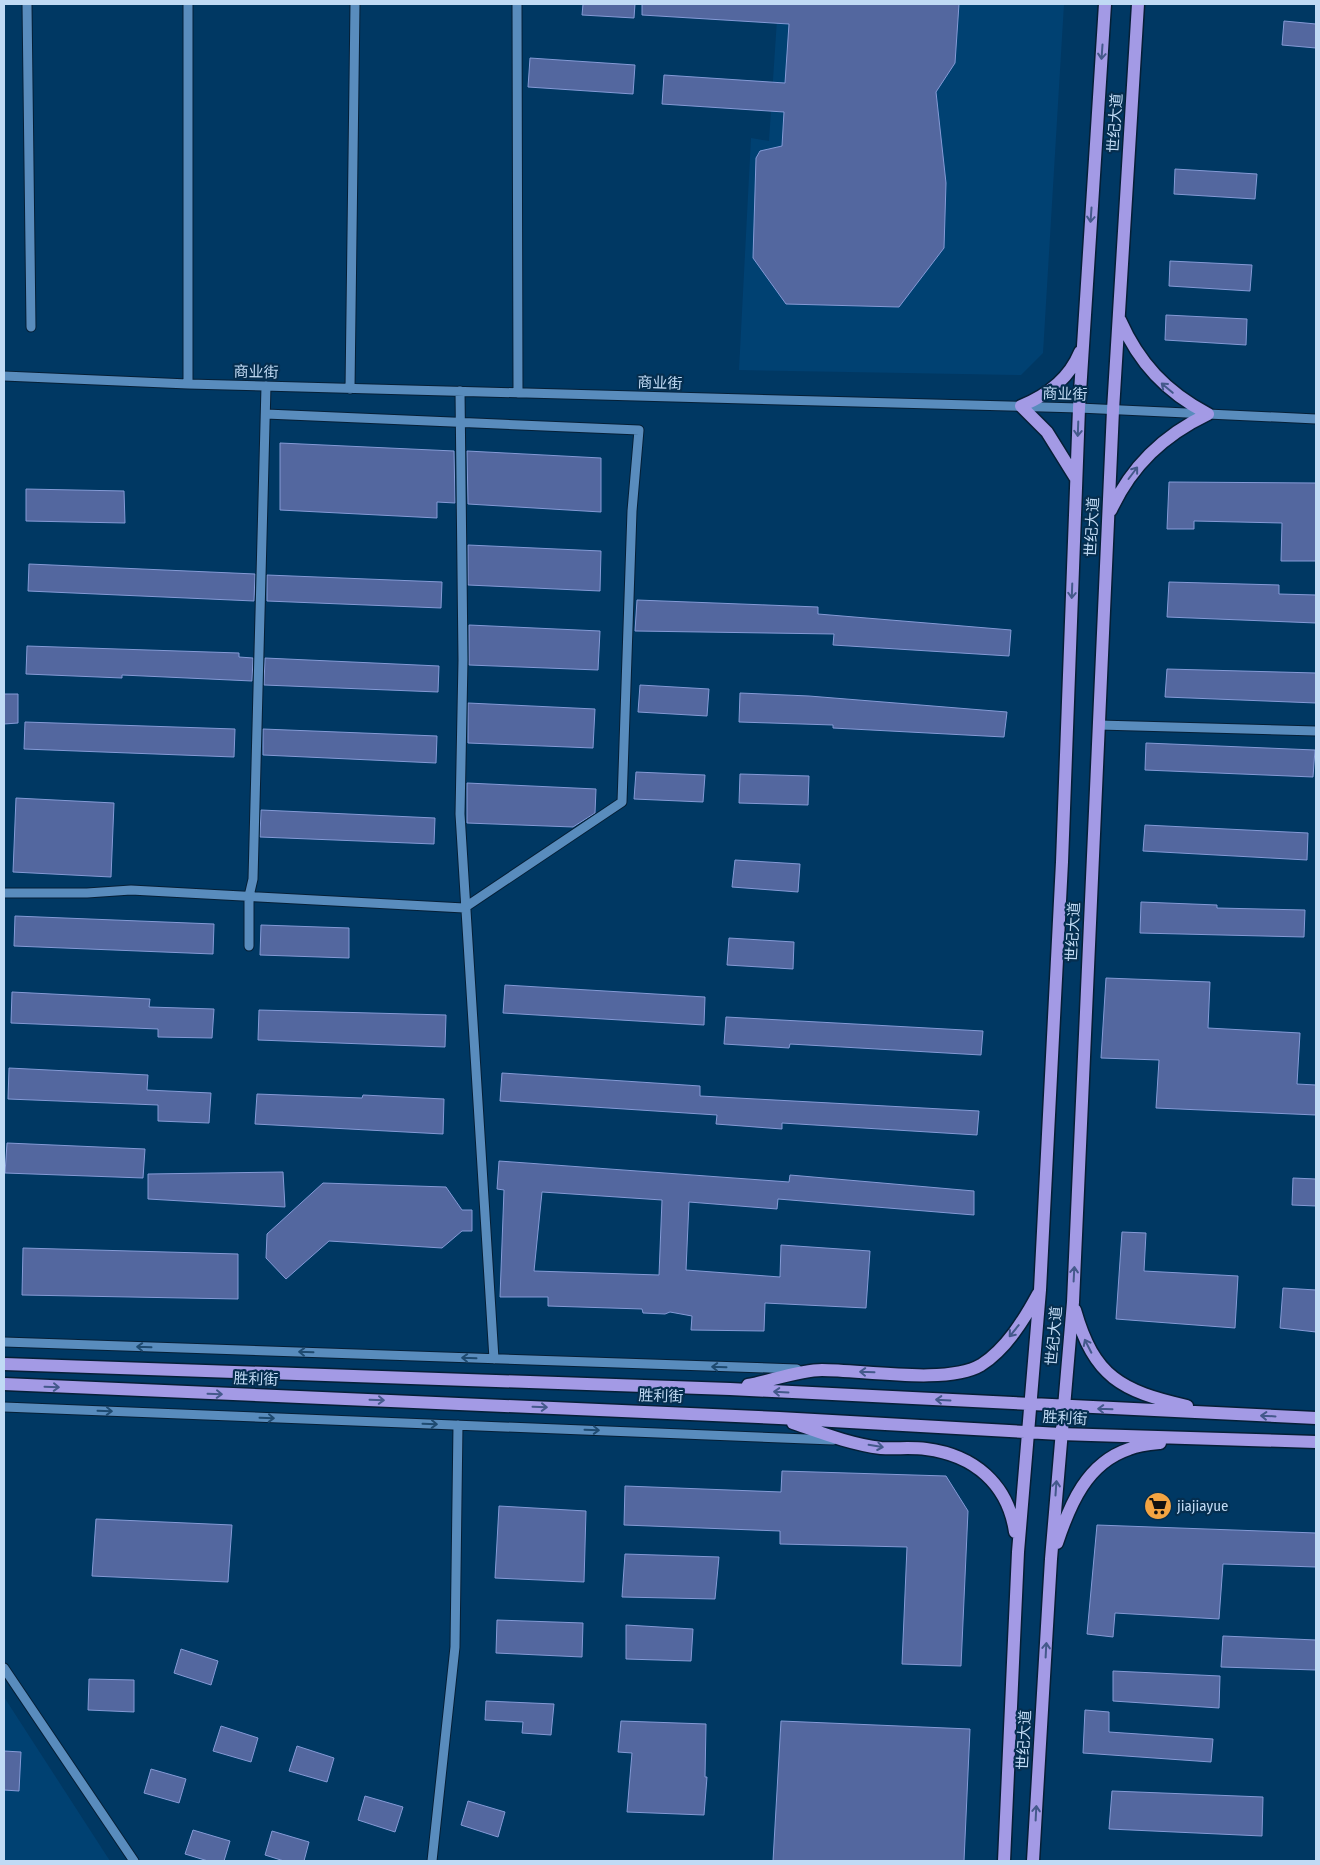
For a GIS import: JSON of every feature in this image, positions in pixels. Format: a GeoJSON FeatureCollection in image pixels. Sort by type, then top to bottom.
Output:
{"type":"FeatureCollection","features":[{"type":"Feature","properties":{"kind":"main road","name":"世纪大道"},"geometry":{"type":"LineString","coordinates":[[1004,1861],[1018,1552],[1026,1432],[1040,1290],[1062,862],[1079,408],[1105,4]]}},
{"type":"Feature","properties":{"kind":"main road","name":"世纪大道"},"geometry":{"type":"LineString","coordinates":[[1034,1861],[1051,1559],[1060,1434],[1073,1302],[1108,515],[1138,4]]}},
{"type":"Feature","properties":{"kind":"main road"},"geometry":{"type":"LineString","coordinates":[[1119,318],[1134,349],[1150,371],[1177,396],[1208,414]]}},
{"type":"Feature","properties":{"kind":"main road"},"geometry":{"type":"LineString","coordinates":[[1076,480],[1058,447],[1021,406],[1042,396],[1062,380],[1078,357],[1083,344]]}},
{"type":"Feature","properties":{"kind":"main road"},"geometry":{"type":"LineString","coordinates":[[1108,515],[1129,477],[1143,460],[1174,433],[1208,414]]}},
{"type":"Feature","properties":{"kind":"main road"},"geometry":{"type":"LineString","coordinates":[[730,1389],[820,1370],[933,1375],[961,1372],[980,1365],[1013,1334],[1040,1290]]}},
{"type":"Feature","properties":{"kind":"main road"},"geometry":{"type":"LineString","coordinates":[[1073,1302],[1082,1334],[1094,1359],[1117,1382],[1138,1392],[1170,1402],[1219,1413]]}},
{"type":"Feature","properties":{"kind":"main road","name":"胜利街"},"geometry":{"type":"LineString","coordinates":[[4,1364],[730,1389],[1064,1408],[1316,1418]]}},
{"type":"Feature","properties":{"kind":"main road","name":"胜利街"},"geometry":{"type":"LineString","coordinates":[[4,1384],[779,1418],[1060,1434],[1316,1442]]}},
{"type":"Feature","properties":{"kind":"main road"},"geometry":{"type":"LineString","coordinates":[[779,1418],[843,1440],[881,1448],[926,1448],[950,1453],[969,1461],[998,1484],[1014,1521],[1018,1552]]}},
{"type":"Feature","properties":{"kind":"main road"},"geometry":{"type":"LineString","coordinates":[[1051,1559],[1068,1512],[1080,1488],[1093,1472],[1111,1457],[1130,1448],[1164,1442],[1218,1439]]}},
{"type":"Feature","properties":{"kind":"street"},"geometry":{"type":"LineString","coordinates":[[27,4],[31,327]]}},
{"type":"Feature","properties":{"kind":"street"},"geometry":{"type":"LineString","coordinates":[[188,4],[188,384]]}},
{"type":"Feature","properties":{"kind":"street"},"geometry":{"type":"LineString","coordinates":[[350,388],[355,4]]}},
{"type":"Feature","properties":{"kind":"street"},"geometry":{"type":"LineString","coordinates":[[517,4],[518,393]]}},
{"type":"Feature","properties":{"kind":"street","name":"商业街"},"geometry":{"type":"LineString","coordinates":[[4,376],[188,384],[1021,406],[1316,419]]}},
{"type":"Feature","properties":{"kind":"street"},"geometry":{"type":"LineString","coordinates":[[249,946],[249,896],[253,878],[266,386]]}},
{"type":"Feature","properties":{"kind":"street"},"geometry":{"type":"LineString","coordinates":[[460,391],[463,660],[460,814],[464,908],[494,1359]]}},
{"type":"Feature","properties":{"kind":"street"},"geometry":{"type":"LineString","coordinates":[[4,892],[87,893],[131,890],[464,908],[622,802],[632,511],[640,430],[266,414]]}},
{"type":"Feature","properties":{"kind":"street"},"geometry":{"type":"LineString","coordinates":[[1099,725],[1316,731]]}},
{"type":"Feature","properties":{"kind":"street"},"geometry":{"type":"LineString","coordinates":[[4,1342],[820,1370]]}},
{"type":"Feature","properties":{"kind":"street"},"geometry":{"type":"LineString","coordinates":[[4,1407],[843,1440]]}},
{"type":"Feature","properties":{"kind":"street"},"geometry":{"type":"LineString","coordinates":[[432,1861],[455,1647],[458,1425]]}},
{"type":"Feature","properties":{"kind":"street"},"geometry":{"type":"LineString","coordinates":[[4,1668],[134,1861]]}},
{"type":"Feature","properties":{"kind":"shaded area"},"geometry":{"type":"Polygon","coordinates":[[[778,4],[1064,4],[1043,353],[1021,375],[739,370],[751,138],[769,141],[778,4]]]}},
{"type":"Feature","properties":{"kind":"shaded area"},"geometry":{"type":"Polygon","coordinates":[[[4,1697],[110,1861],[4,1861],[4,1697]]]}},
{"type":"Feature","properties":{"kind":"building"},"geometry":{"type":"Polygon","coordinates":[[[583,4],[635,4],[634,18],[582,15],[583,4]]]}},
{"type":"Feature","properties":{"kind":"building"},"geometry":{"type":"Polygon","coordinates":[[[642,4],[959,4],[955,63],[936,92],[946,183],[944,248],[899,307],[786,304],[753,258],[756,158],[760,151],[782,146],[784,112],[662,104],[664,75],[785,83],[789,24],[642,15],[642,4]]]}},
{"type":"Feature","properties":{"kind":"building"},"geometry":{"type":"Polygon","coordinates":[[[1284,21],[1316,24],[1316,48],[1282,45],[1284,21]]]}},
{"type":"Feature","properties":{"kind":"building"},"geometry":{"type":"Polygon","coordinates":[[[530,58],[635,65],[633,94],[528,87],[530,58]]]}},
{"type":"Feature","properties":{"kind":"building"},"geometry":{"type":"Polygon","coordinates":[[[1175,169],[1257,174],[1255,199],[1174,194],[1175,169]]]}},
{"type":"Feature","properties":{"kind":"building"},"geometry":{"type":"Polygon","coordinates":[[[1170,261],[1252,265],[1250,291],[1169,286],[1170,261]]]}},
{"type":"Feature","properties":{"kind":"building"},"geometry":{"type":"Polygon","coordinates":[[[1166,315],[1247,319],[1246,345],[1165,340],[1166,315]]]}},
{"type":"Feature","properties":{"kind":"building"},"geometry":{"type":"Polygon","coordinates":[[[280,443],[454,451],[455,503],[437,502],[437,518],[280,510],[280,443]]]}},
{"type":"Feature","properties":{"kind":"building"},"geometry":{"type":"Polygon","coordinates":[[[467,451],[601,458],[601,512],[468,504],[467,451]]]}},
{"type":"Feature","properties":{"kind":"building"},"geometry":{"type":"Polygon","coordinates":[[[1169,482],[1316,483],[1316,561],[1281,561],[1282,523],[1194,521],[1194,529],[1167,529],[1169,482]]]}},
{"type":"Feature","properties":{"kind":"building"},"geometry":{"type":"Polygon","coordinates":[[[26,489],[124,491],[125,523],[26,521],[26,489]]]}},
{"type":"Feature","properties":{"kind":"building"},"geometry":{"type":"Polygon","coordinates":[[[468,545],[601,551],[600,591],[468,585],[468,545]]]}},
{"type":"Feature","properties":{"kind":"building"},"geometry":{"type":"Polygon","coordinates":[[[29,564],[255,574],[254,601],[28,591],[29,564]]]}},
{"type":"Feature","properties":{"kind":"building"},"geometry":{"type":"Polygon","coordinates":[[[267,575],[442,582],[441,608],[267,601],[267,575]]]}},
{"type":"Feature","properties":{"kind":"building"},"geometry":{"type":"Polygon","coordinates":[[[1169,582],[1279,585],[1279,594],[1316,595],[1316,623],[1167,617],[1169,582]]]}},
{"type":"Feature","properties":{"kind":"building"},"geometry":{"type":"Polygon","coordinates":[[[637,600],[818,607],[818,614],[1011,630],[1009,656],[833,645],[834,634],[635,631],[637,600]]]}},
{"type":"Feature","properties":{"kind":"building"},"geometry":{"type":"Polygon","coordinates":[[[469,625],[600,631],[598,670],[469,665],[469,625]]]}},
{"type":"Feature","properties":{"kind":"building"},"geometry":{"type":"Polygon","coordinates":[[[27,646],[239,653],[239,657],[253,658],[252,681],[122,675],[122,678],[26,674],[27,646]]]}},
{"type":"Feature","properties":{"kind":"building"},"geometry":{"type":"Polygon","coordinates":[[[265,658],[439,666],[438,692],[264,685],[265,658]]]}},
{"type":"Feature","properties":{"kind":"building"},"geometry":{"type":"Polygon","coordinates":[[[1167,669],[1316,673],[1316,703],[1165,697],[1167,669]]]}},
{"type":"Feature","properties":{"kind":"building"},"geometry":{"type":"Polygon","coordinates":[[[640,685],[709,689],[707,716],[638,712],[640,685]]]}},
{"type":"Feature","properties":{"kind":"building"},"geometry":{"type":"Polygon","coordinates":[[[740,693],[809,696],[1007,712],[1004,737],[833,728],[833,725],[739,722],[740,693]]]}},
{"type":"Feature","properties":{"kind":"building"},"geometry":{"type":"Polygon","coordinates":[[[4,694],[18,694],[18,723],[4,724],[4,694]]]}},
{"type":"Feature","properties":{"kind":"building"},"geometry":{"type":"Polygon","coordinates":[[[468,703],[595,709],[593,748],[468,743],[468,703]]]}},
{"type":"Feature","properties":{"kind":"building"},"geometry":{"type":"Polygon","coordinates":[[[25,722],[235,729],[234,757],[24,749],[25,722]]]}},
{"type":"Feature","properties":{"kind":"building"},"geometry":{"type":"Polygon","coordinates":[[[263,729],[437,736],[436,763],[263,755],[263,729]]]}},
{"type":"Feature","properties":{"kind":"building"},"geometry":{"type":"Polygon","coordinates":[[[1146,743],[1315,750],[1313,777],[1145,770],[1146,743]]]}},
{"type":"Feature","properties":{"kind":"building"},"geometry":{"type":"Polygon","coordinates":[[[636,772],[705,775],[703,802],[634,799],[636,772]]]}},
{"type":"Feature","properties":{"kind":"building"},"geometry":{"type":"Polygon","coordinates":[[[740,774],[809,776],[808,805],[739,803],[740,774]]]}},
{"type":"Feature","properties":{"kind":"building"},"geometry":{"type":"Polygon","coordinates":[[[467,783],[596,789],[595,813],[573,827],[467,823],[467,783]]]}},
{"type":"Feature","properties":{"kind":"building"},"geometry":{"type":"Polygon","coordinates":[[[16,798],[114,803],[111,877],[13,872],[16,798]]]}},
{"type":"Feature","properties":{"kind":"building"},"geometry":{"type":"Polygon","coordinates":[[[261,810],[435,818],[434,844],[260,837],[261,810]]]}},
{"type":"Feature","properties":{"kind":"building"},"geometry":{"type":"Polygon","coordinates":[[[1145,825],[1308,833],[1307,860],[1143,851],[1145,825]]]}},
{"type":"Feature","properties":{"kind":"building"},"geometry":{"type":"Polygon","coordinates":[[[735,860],[800,864],[798,892],[732,887],[735,860]]]}},
{"type":"Feature","properties":{"kind":"building"},"geometry":{"type":"Polygon","coordinates":[[[1141,902],[1217,905],[1217,908],[1305,910],[1304,937],[1140,933],[1141,902]]]}},
{"type":"Feature","properties":{"kind":"building"},"geometry":{"type":"Polygon","coordinates":[[[15,916],[214,924],[213,954],[14,946],[15,916]]]}},
{"type":"Feature","properties":{"kind":"building"},"geometry":{"type":"Polygon","coordinates":[[[261,925],[349,928],[349,958],[260,955],[261,925]]]}},
{"type":"Feature","properties":{"kind":"building"},"geometry":{"type":"Polygon","coordinates":[[[729,938],[794,942],[793,969],[727,965],[729,938]]]}},
{"type":"Feature","properties":{"kind":"building"},"geometry":{"type":"Polygon","coordinates":[[[1106,978],[1210,982],[1208,1028],[1300,1033],[1297,1084],[1316,1085],[1316,1115],[1156,1108],[1159,1060],[1101,1058],[1106,978]]]}},
{"type":"Feature","properties":{"kind":"building"},"geometry":{"type":"Polygon","coordinates":[[[505,985],[705,997],[704,1025],[503,1013],[505,985]]]}},
{"type":"Feature","properties":{"kind":"building"},"geometry":{"type":"Polygon","coordinates":[[[12,992],[150,999],[149,1007],[214,1009],[212,1038],[158,1037],[158,1029],[11,1023],[12,992]]]}},
{"type":"Feature","properties":{"kind":"building"},"geometry":{"type":"Polygon","coordinates":[[[259,1010],[446,1015],[445,1047],[258,1040],[259,1010]]]}},
{"type":"Feature","properties":{"kind":"building"},"geometry":{"type":"Polygon","coordinates":[[[726,1017],[983,1031],[981,1055],[790,1044],[789,1048],[724,1044],[726,1017]]]}},
{"type":"Feature","properties":{"kind":"building"},"geometry":{"type":"Polygon","coordinates":[[[9,1068],[148,1075],[147,1090],[211,1093],[209,1123],[158,1121],[158,1105],[8,1099],[9,1068]]]}},
{"type":"Feature","properties":{"kind":"building"},"geometry":{"type":"Polygon","coordinates":[[[502,1073],[700,1086],[700,1096],[979,1111],[977,1135],[782,1123],[782,1129],[716,1124],[717,1115],[500,1101],[502,1073]]]}},
{"type":"Feature","properties":{"kind":"building"},"geometry":{"type":"Polygon","coordinates":[[[257,1094],[362,1098],[363,1095],[444,1099],[443,1134],[255,1124],[257,1094]]]}},
{"type":"Feature","properties":{"kind":"building"},"geometry":{"type":"Polygon","coordinates":[[[7,1143],[145,1149],[143,1178],[5,1173],[7,1143]]]}},
{"type":"Feature","properties":{"kind":"building"},"geometry":{"type":"Polygon","coordinates":[[[499,1161],[789,1182],[790,1175],[974,1191],[974,1215],[778,1199],[777,1209],[689,1202],[686,1270],[780,1277],[781,1245],[870,1251],[866,1308],[765,1303],[764,1331],[691,1330],[692,1316],[670,1312],[665,1314],[643,1313],[642,1309],[548,1306],[548,1297],[500,1297],[504,1190],[497,1189],[499,1161]],[[542,1192],[534,1271],[659,1275],[662,1200],[542,1192]]]}},
{"type":"Feature","properties":{"kind":"building"},"geometry":{"type":"Polygon","coordinates":[[[283,1172],[285,1207],[148,1199],[148,1174],[283,1172]]]}},
{"type":"Feature","properties":{"kind":"building"},"geometry":{"type":"Polygon","coordinates":[[[1293,1178],[1316,1179],[1316,1206],[1292,1205],[1293,1178]]]}},
{"type":"Feature","properties":{"kind":"building"},"geometry":{"type":"Polygon","coordinates":[[[323,1183],[446,1187],[462,1210],[472,1210],[472,1231],[462,1231],[442,1248],[329,1241],[286,1279],[266,1258],[267,1234],[323,1183]]]}},
{"type":"Feature","properties":{"kind":"building"},"geometry":{"type":"Polygon","coordinates":[[[1122,1232],[1146,1233],[1144,1271],[1238,1276],[1235,1328],[1116,1319],[1122,1232]]]}},
{"type":"Feature","properties":{"kind":"building"},"geometry":{"type":"Polygon","coordinates":[[[23,1248],[238,1254],[238,1299],[22,1295],[23,1248]]]}},
{"type":"Feature","properties":{"kind":"building"},"geometry":{"type":"Polygon","coordinates":[[[1283,1288],[1316,1290],[1316,1332],[1280,1328],[1283,1288]]]}},
{"type":"Feature","properties":{"kind":"building"},"geometry":{"type":"Polygon","coordinates":[[[782,1471],[946,1476],[968,1511],[961,1666],[902,1664],[907,1547],[780,1544],[780,1531],[624,1525],[625,1486],[781,1492],[782,1471]]]}},
{"type":"Feature","properties":{"kind":"building"},"geometry":{"type":"Polygon","coordinates":[[[499,1506],[586,1511],[584,1582],[495,1578],[499,1506]]]}},
{"type":"Feature","properties":{"kind":"building"},"geometry":{"type":"Polygon","coordinates":[[[96,1519],[232,1525],[228,1582],[92,1576],[96,1519]]]}},
{"type":"Feature","properties":{"kind":"building"},"geometry":{"type":"Polygon","coordinates":[[[1097,1525],[1316,1533],[1316,1567],[1223,1564],[1219,1619],[1115,1613],[1113,1637],[1087,1634],[1097,1525]]]}},
{"type":"Feature","properties":{"kind":"building"},"geometry":{"type":"Polygon","coordinates":[[[625,1554],[719,1557],[715,1599],[622,1597],[625,1554]]]}},
{"type":"Feature","properties":{"kind":"building"},"geometry":{"type":"Polygon","coordinates":[[[497,1620],[583,1623],[582,1657],[496,1653],[497,1620]]]}},
{"type":"Feature","properties":{"kind":"building"},"geometry":{"type":"Polygon","coordinates":[[[626,1625],[693,1629],[691,1661],[626,1659],[626,1625]]]}},
{"type":"Feature","properties":{"kind":"building"},"geometry":{"type":"Polygon","coordinates":[[[1223,1636],[1316,1640],[1316,1670],[1221,1667],[1223,1636]]]}},
{"type":"Feature","properties":{"kind":"building"},"geometry":{"type":"Polygon","coordinates":[[[181,1649],[218,1661],[211,1685],[174,1673],[181,1649]]]}},
{"type":"Feature","properties":{"kind":"building"},"geometry":{"type":"Polygon","coordinates":[[[1113,1671],[1220,1676],[1219,1708],[1113,1701],[1113,1671]]]}},
{"type":"Feature","properties":{"kind":"building"},"geometry":{"type":"Polygon","coordinates":[[[89,1679],[134,1680],[134,1712],[88,1710],[89,1679]]]}},
{"type":"Feature","properties":{"kind":"building"},"geometry":{"type":"Polygon","coordinates":[[[486,1701],[554,1704],[551,1735],[522,1733],[523,1722],[485,1720],[486,1701]]]}},
{"type":"Feature","properties":{"kind":"building"},"geometry":{"type":"Polygon","coordinates":[[[1085,1710],[1109,1712],[1109,1732],[1213,1739],[1211,1762],[1083,1753],[1085,1710]]]}},
{"type":"Feature","properties":{"kind":"building"},"geometry":{"type":"Polygon","coordinates":[[[621,1721],[706,1724],[705,1777],[707,1777],[704,1815],[627,1812],[632,1753],[618,1752],[621,1721]]]}},
{"type":"Feature","properties":{"kind":"building"},"geometry":{"type":"Polygon","coordinates":[[[781,1721],[970,1729],[964,1861],[773,1861],[781,1721]]]}},
{"type":"Feature","properties":{"kind":"building"},"geometry":{"type":"Polygon","coordinates":[[[221,1726],[258,1738],[251,1762],[213,1751],[221,1726]]]}},
{"type":"Feature","properties":{"kind":"building"},"geometry":{"type":"Polygon","coordinates":[[[297,1746],[334,1758],[327,1782],[289,1771],[297,1746]]]}},
{"type":"Feature","properties":{"kind":"building"},"geometry":{"type":"Polygon","coordinates":[[[4,1751],[21,1752],[19,1791],[4,1790],[4,1751]]]}},
{"type":"Feature","properties":{"kind":"building"},"geometry":{"type":"Polygon","coordinates":[[[151,1769],[186,1779],[179,1803],[144,1793],[151,1769]]]}},
{"type":"Feature","properties":{"kind":"building"},"geometry":{"type":"Polygon","coordinates":[[[1112,1791],[1263,1797],[1262,1836],[1109,1829],[1112,1791]]]}},
{"type":"Feature","properties":{"kind":"building"},"geometry":{"type":"Polygon","coordinates":[[[365,1796],[403,1807],[395,1832],[358,1820],[365,1796]]]}},
{"type":"Feature","properties":{"kind":"building"},"geometry":{"type":"Polygon","coordinates":[[[468,1801],[505,1812],[498,1837],[461,1825],[468,1801]]]}},
{"type":"Feature","properties":{"kind":"building"},"geometry":{"type":"Polygon","coordinates":[[[193,1830],[230,1841],[224,1861],[208,1861],[185,1854],[193,1830]]]}},
{"type":"Feature","properties":{"kind":"building"},"geometry":{"type":"Polygon","coordinates":[[[272,1831],[309,1842],[304,1861],[284,1861],[265,1855],[272,1831]]]}},
{"type":"Feature","properties":{"kind":"place","name":"jiajiayue"},"geometry":{"type":"Point","coordinates":[1158,1506]}}]}
